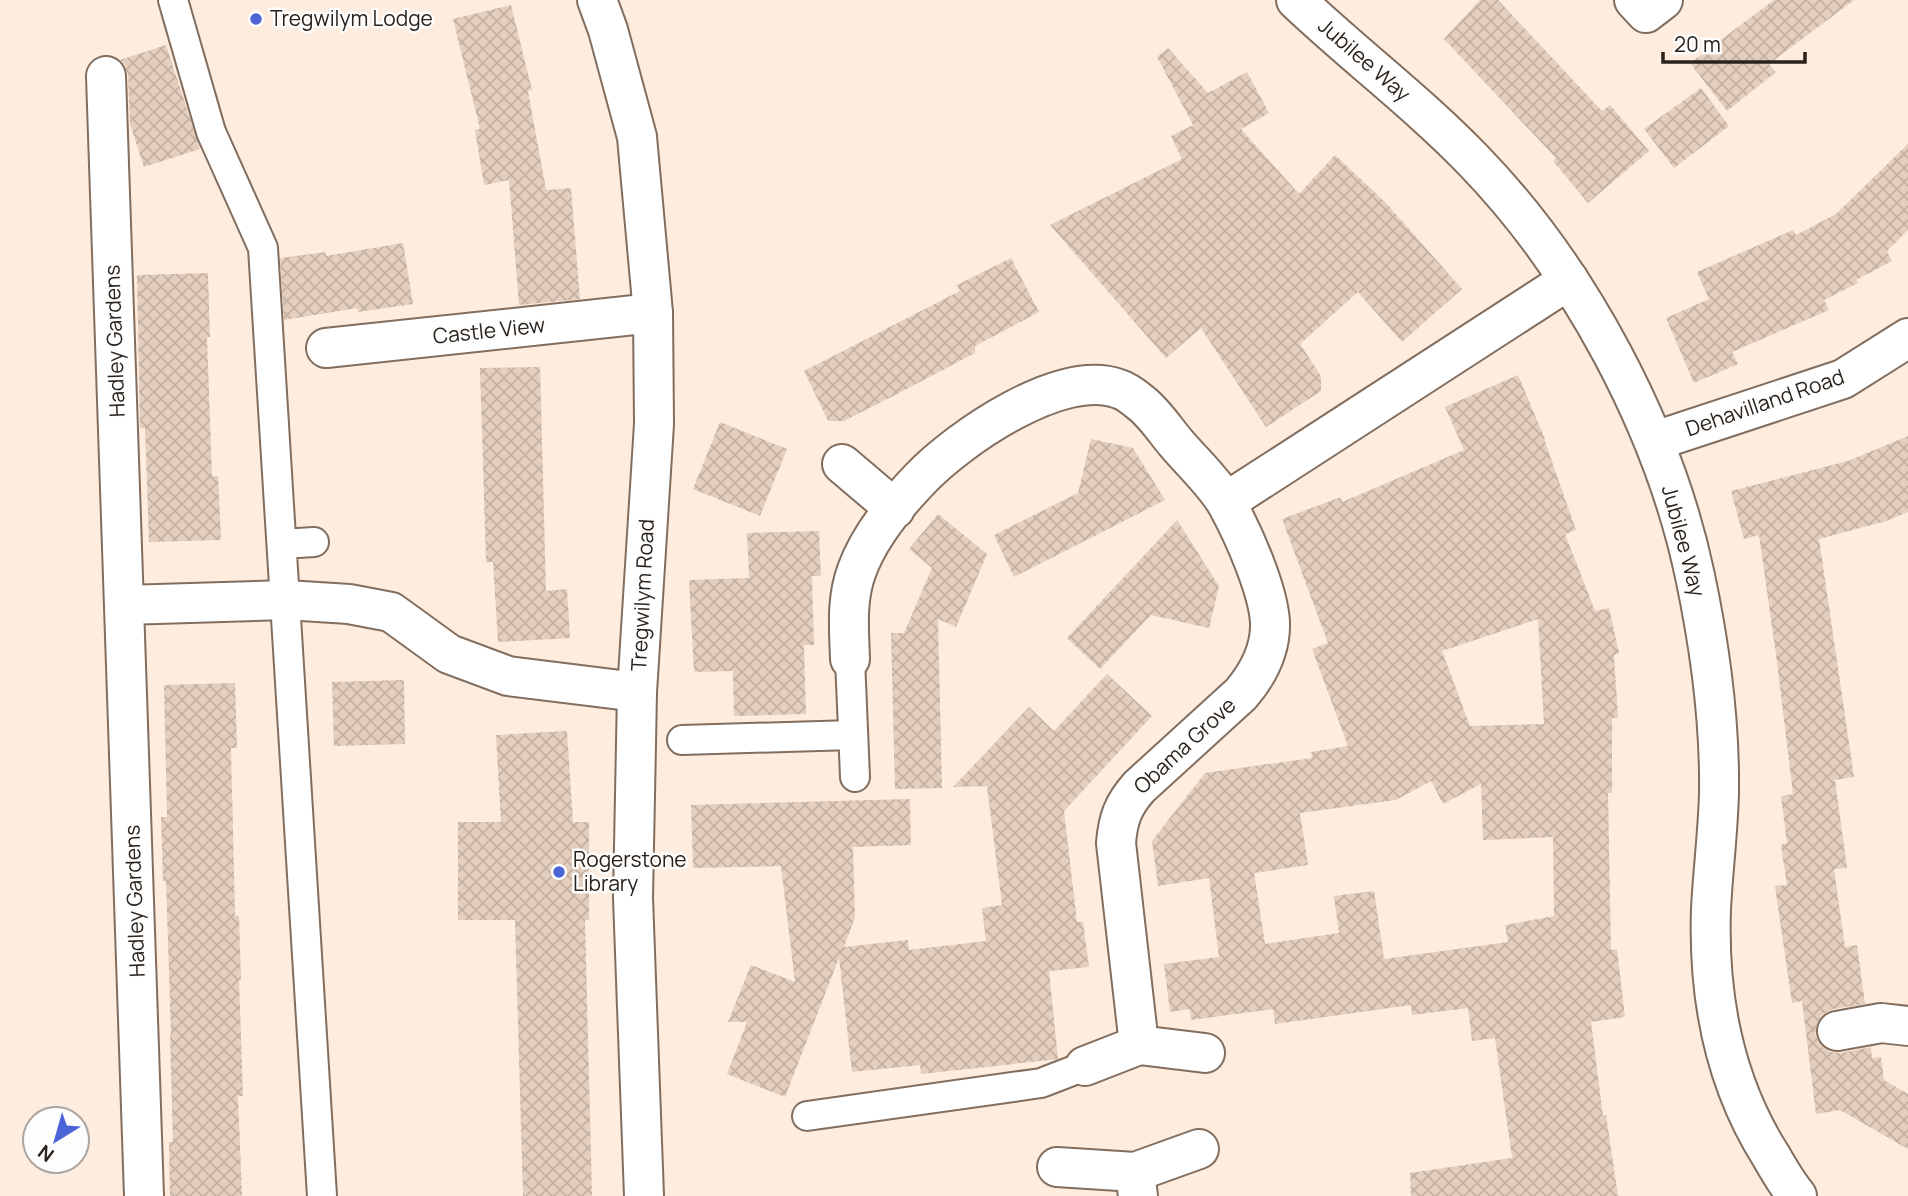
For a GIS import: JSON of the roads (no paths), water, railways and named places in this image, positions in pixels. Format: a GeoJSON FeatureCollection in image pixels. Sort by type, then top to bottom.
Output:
{"type":"FeatureCollection","features":[{"type":"Feature","properties":{"kind":"street","name":"Tregwilym Road"},"geometry":{"type":"LineString","coordinates":[[597,0],[608,30],[637,137],[653,313],[654,424],[637,692],[633,898],[644,1196]]}},
{"type":"Feature","properties":{"kind":"street","name":"Jubilee Way"},"geometry":{"type":"LineString","coordinates":[[1296,0],[1328,31],[1422,110],[1475,161],[1524,218],[1569,281],[1613,355],[1655,441],[1695,573],[1707,642],[1715,713],[1719,792],[1711,911],[1711,972],[1721,1034],[1733,1082],[1758,1135],[1797,1196]]}},
{"type":"Feature","properties":{"kind":"street"},"geometry":{"type":"LineString","coordinates":[[1634,0],[1646,13],[1663,0]]}},
{"type":"Feature","properties":{"kind":"street","name":"Hadley Gardens"},"geometry":{"type":"LineString","coordinates":[[106,76],[144,1196]]}},
{"type":"Feature","properties":{"kind":"street"},"geometry":{"type":"LineString","coordinates":[[1226,502],[1569,281]]}},
{"type":"Feature","properties":{"kind":"street","name":"Castle View"},"geometry":{"type":"LineString","coordinates":[[326,348],[653,313]]}},
{"type":"Feature","properties":{"kind":"street","name":"Dehavilland Road"},"geometry":{"type":"LineString","coordinates":[[1655,441],[1843,379],[1908,338]]}},
{"type":"Feature","properties":{"kind":"street","name":"Obama Grove"},"geometry":{"type":"LineString","coordinates":[[850,659],[849,603],[857,571],[870,542],[895,509],[921,478],[981,430],[1066,387],[1092,383],[1119,389],[1142,403],[1226,502],[1256,567],[1264,594],[1270,622],[1267,651],[1256,676],[1241,694],[1139,787],[1125,802],[1118,822],[1116,843],[1139,1045]]}},
{"type":"Feature","properties":{"kind":"street"},"geometry":{"type":"LineString","coordinates":[[842,464],[895,509]]}},
{"type":"Feature","properties":{"kind":"street"},"geometry":{"type":"LineString","coordinates":[[124,605],[286,600],[349,604],[391,612],[449,654],[508,676],[637,692]]}},
{"type":"Feature","properties":{"kind":"street"},"geometry":{"type":"LineString","coordinates":[[1837,1031],[1881,1023],[1908,1026]]}},
{"type":"Feature","properties":{"kind":"street"},"geometry":{"type":"LineString","coordinates":[[1085,1066],[1139,1045],[1205,1053]]}},
{"type":"Feature","properties":{"kind":"street"},"geometry":{"type":"LineString","coordinates":[[1057,1167],[1136,1184],[1199,1149]]}},
{"type":"Feature","properties":{"kind":"lane"},"geometry":{"type":"LineString","coordinates":[[173,0],[211,132],[263,248],[322,1196]]}},
{"type":"Feature","properties":{"kind":"lane"},"geometry":{"type":"LineString","coordinates":[[282,544],[314,542]]}},
{"type":"Feature","properties":{"kind":"lane"},"geometry":{"type":"LineString","coordinates":[[850,659],[855,777]]}},
{"type":"Feature","properties":{"kind":"lane"},"geometry":{"type":"LineString","coordinates":[[682,740],[853,735]]}},
{"type":"Feature","properties":{"kind":"lane"},"geometry":{"type":"LineString","coordinates":[[807,1116],[1041,1083],[1085,1066]]}},
{"type":"Feature","properties":{"kind":"place","name":"Tregwilym Lodge"},"geometry":{"type":"Point","coordinates":[256,19]}},
{"type":"Feature","properties":{"kind":"place","name":"Rogerstone Library"},"geometry":{"type":"Point","coordinates":[559,872]}}]}
